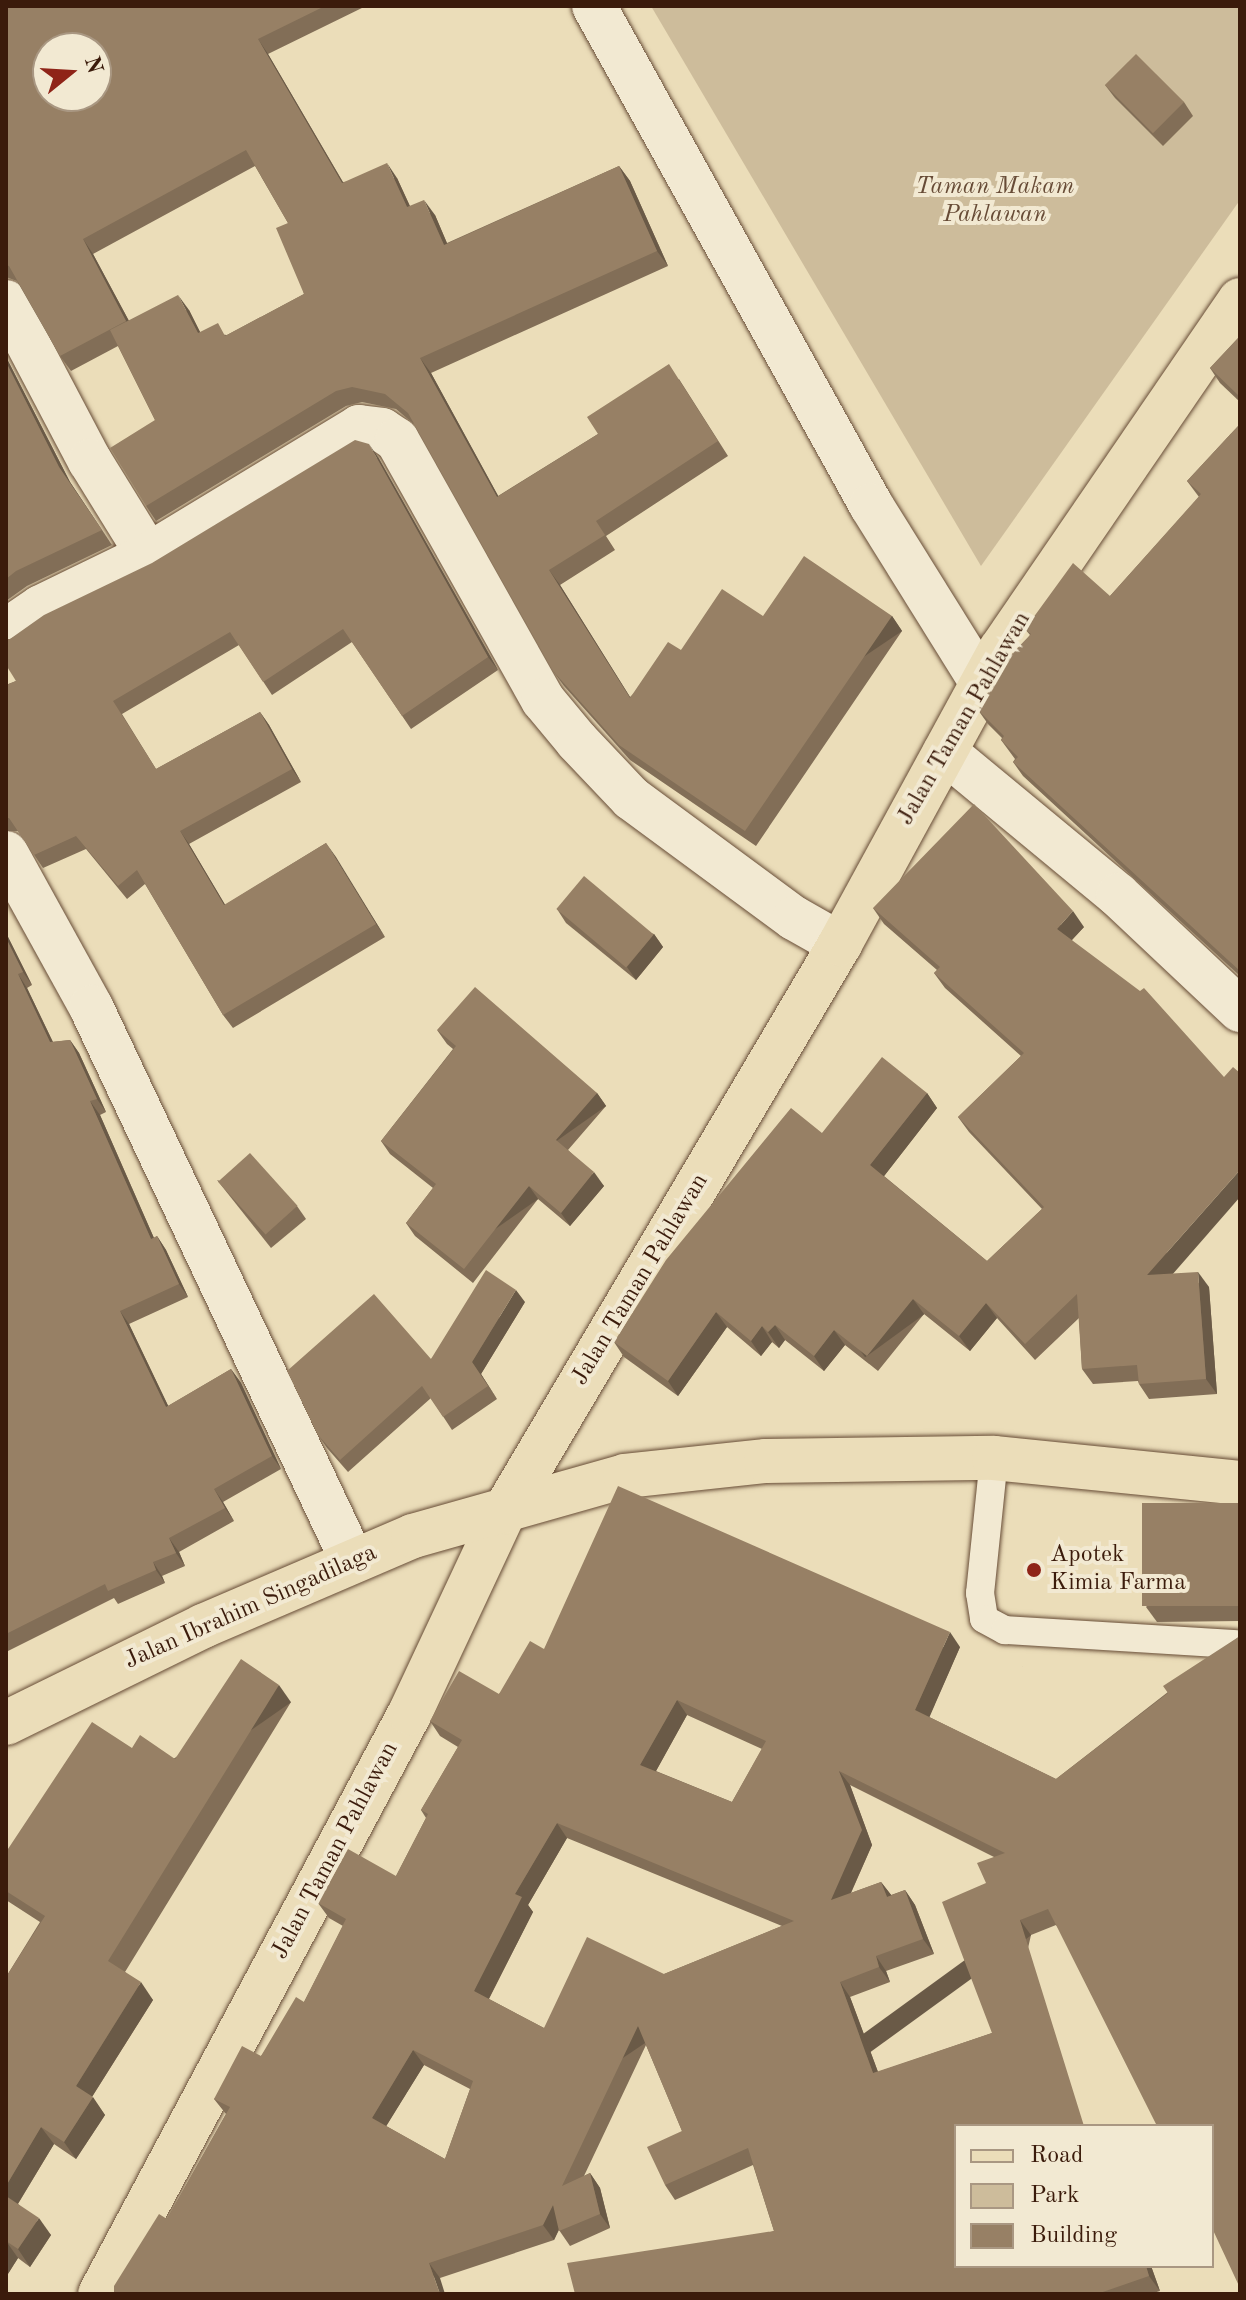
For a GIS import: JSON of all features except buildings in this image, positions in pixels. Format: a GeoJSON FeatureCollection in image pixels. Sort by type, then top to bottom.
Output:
{"type":"FeatureCollection","features":[{"type":"Feature","properties":{"kind":"main road","name":"Jalan Taman Pahlawan"},"geometry":{"type":"LineString","coordinates":[[100,2294],[410,1713],[504,1512],[840,944],[982,683],[1240,300]]}},
{"type":"Feature","properties":{"kind":"main road","name":"Jalan Ibrahim Singadilaga"},"geometry":{"type":"LineString","coordinates":[[6,1723],[203,1626],[352,1560],[413,1536],[625,1476],[766,1461],[994,1458],[1240,1483]]}},
{"type":"Feature","properties":{"kind":"street"},"geometry":{"type":"LineString","coordinates":[[594,6],[871,505],[982,683]]}},
{"type":"Feature","properties":{"kind":"street"},"geometry":{"type":"LineString","coordinates":[[6,302],[90,461],[148,555]]}},
{"type":"Feature","properties":{"kind":"street"},"geometry":{"type":"LineString","coordinates":[[6,631],[41,607],[148,555],[359,427],[382,430],[397,440],[543,700],[577,741],[631,798],[794,918],[840,944]]}},
{"type":"Feature","properties":{"kind":"street"},"geometry":{"type":"LineString","coordinates":[[945,752],[1118,895],[1240,1010]]}},
{"type":"Feature","properties":{"kind":"street"},"geometry":{"type":"LineString","coordinates":[[6,853],[91,1007],[352,1560]]}},
{"type":"Feature","properties":{"kind":"lane"},"geometry":{"type":"LineString","coordinates":[[994,1458],[980,1593],[984,1619],[1005,1630],[1236,1644]]}},
{"type":"Feature","properties":{"kind":"green space","name":"Taman Makam Pahlawan"},"geometry":{"type":"Polygon","coordinates":[[[651,6],[1240,6],[1240,200],[981,566],[651,6]]]}},
{"type":"Feature","properties":{"kind":"place","name":"Apotek Kimia Farma"},"geometry":{"type":"Point","coordinates":[1034,1570]}}]}
